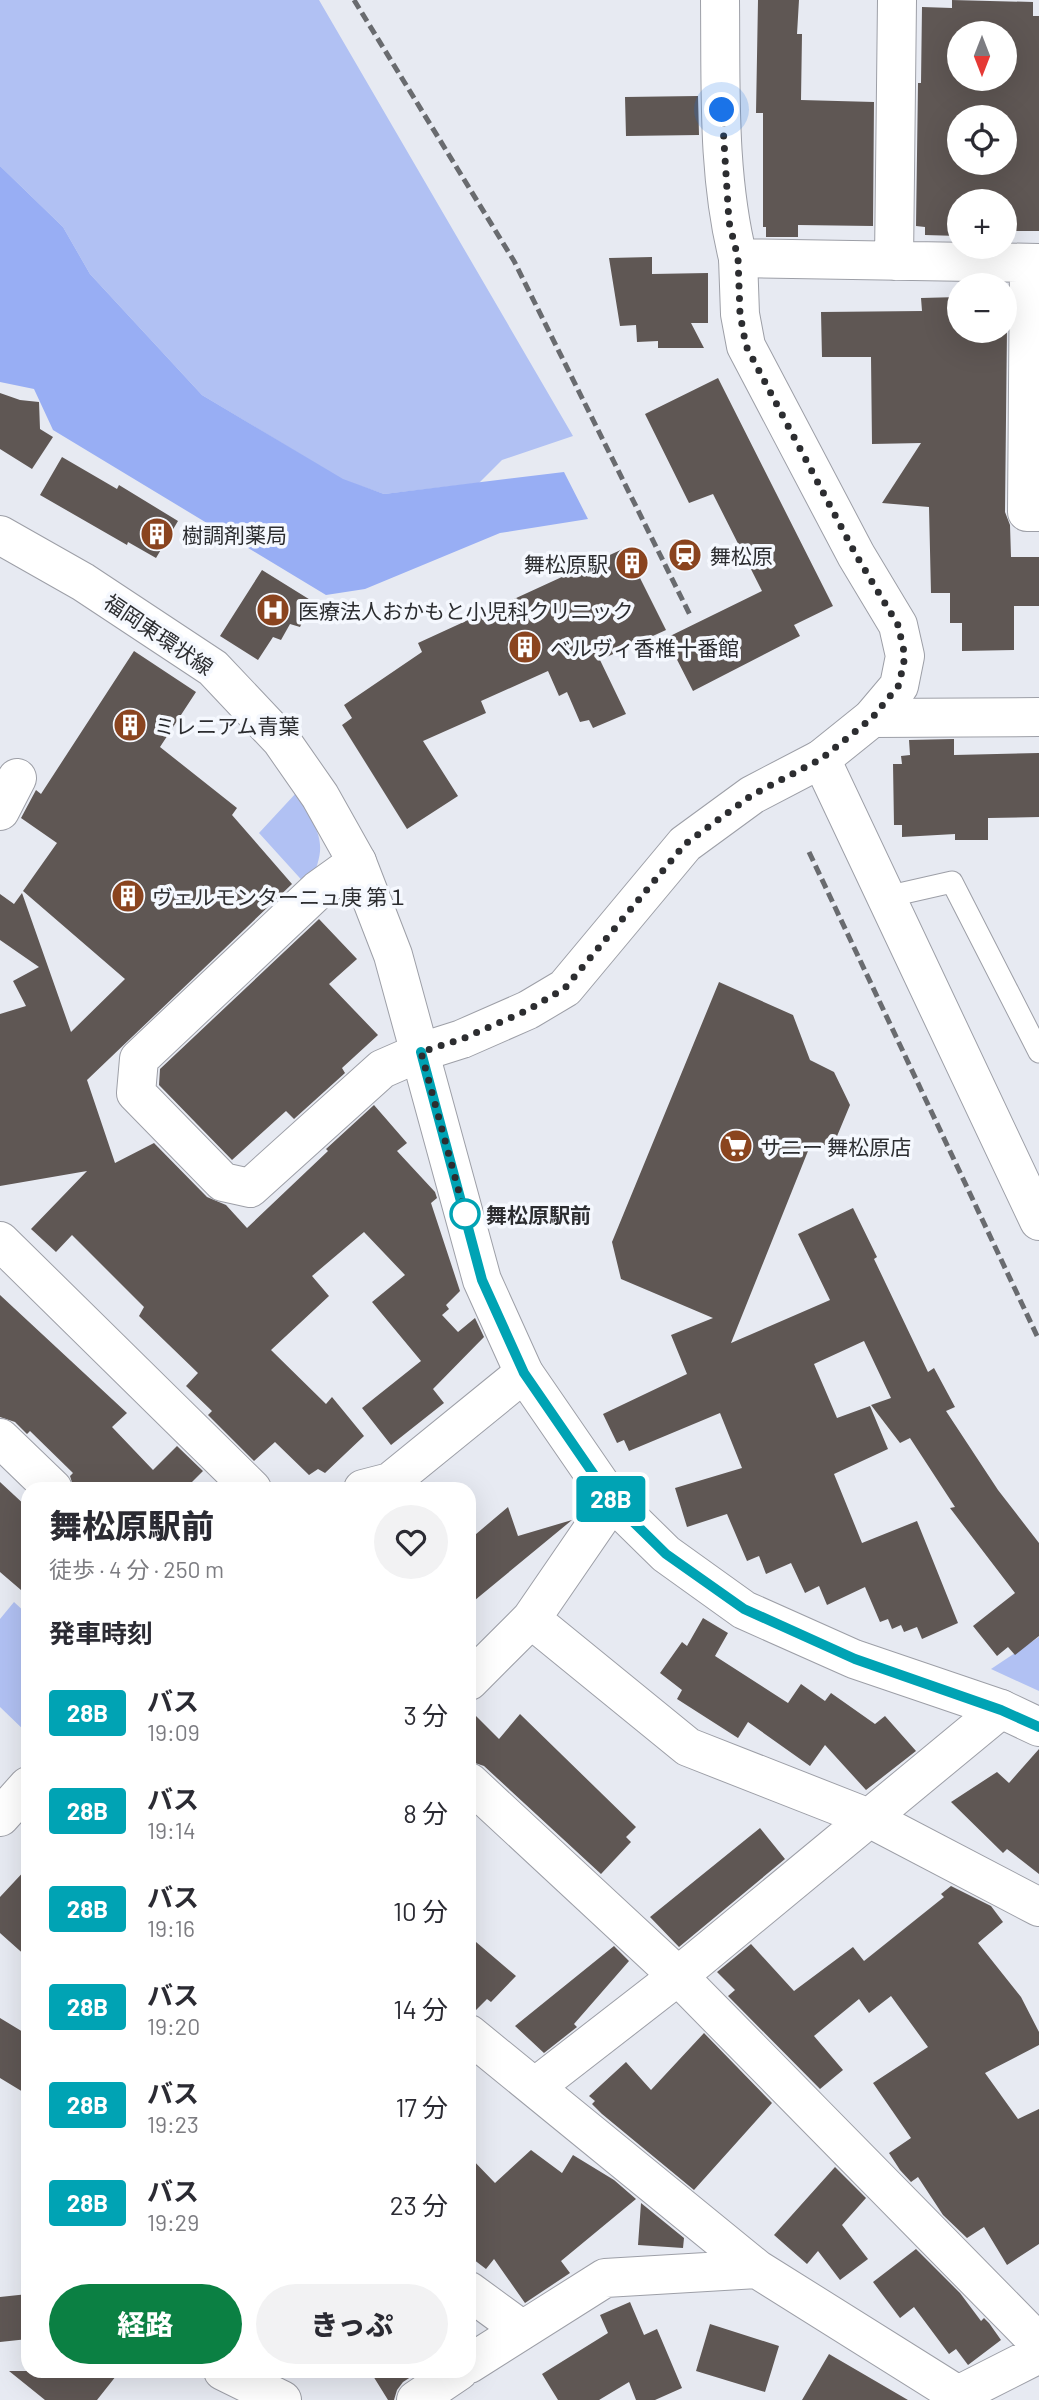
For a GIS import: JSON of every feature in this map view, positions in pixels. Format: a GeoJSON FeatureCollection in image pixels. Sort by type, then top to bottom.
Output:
{"type":"FeatureCollection","features":[{"type":"Feature","properties":{"kind":"street"},"geometry":{"type":"LineString","coordinates":[[358,862],[318,890],[139,1059],[136,1093],[223,1182],[250,1188],[382,1069],[421,1052],[462,1039],[528,1010],[565,988],[685,844],[752,795],[821,759],[872,718],[899,685],[905,656],[898,625],[856,555],[746,346],[740,314],[738,258],[729,222],[722,137],[720,0]]}},
{"type":"Feature","properties":{"kind":"street"},"geometry":{"type":"LineString","coordinates":[[894,261],[897,0]]}},
{"type":"Feature","properties":{"kind":"street"},"geometry":{"type":"LineString","coordinates":[[738,258],[1034,263],[1027,512],[1039,512]]}},
{"type":"Feature","properties":{"kind":"street","name":"福岡東環状線"},"geometry":{"type":"LineString","coordinates":[[0,535],[83,582],[213,668],[281,740],[320,796],[358,862],[393,955],[482,1280],[524,1373],[612,1501],[666,1554],[744,1609],[855,1659],[1001,1710],[1039,1727]]}},
{"type":"Feature","properties":{"kind":"street"},"geometry":{"type":"LineString","coordinates":[[872,718],[1039,717]]}},
{"type":"Feature","properties":{"kind":"street"},"geometry":{"type":"LineString","coordinates":[[821,759],[1039,1221]]}},
{"type":"Feature","properties":{"kind":"street"},"geometry":{"type":"LineString","coordinates":[[0,1241],[245,1482]]}},
{"type":"Feature","properties":{"kind":"street"},"geometry":{"type":"LineString","coordinates":[[390,1482],[524,1373]]}},
{"type":"Feature","properties":{"kind":"street"},"geometry":{"type":"LineString","coordinates":[[0,1438],[46,1482]]}},
{"type":"Feature","properties":{"kind":"street"},"geometry":{"type":"LineString","coordinates":[[476,1674],[531,1619],[612,1501]]}},
{"type":"Feature","properties":{"kind":"street"},"geometry":{"type":"LineString","coordinates":[[531,1619],[688,1747],[869,1818],[1039,1907]]}},
{"type":"Feature","properties":{"kind":"street"},"geometry":{"type":"LineString","coordinates":[[535,2087],[678,1976],[1001,1710]]}},
{"type":"Feature","properties":{"kind":"street"},"geometry":{"type":"LineString","coordinates":[[476,1788],[678,1976],[1039,2343]]}},
{"type":"Feature","properties":{"kind":"street"},"geometry":{"type":"LineString","coordinates":[[0,1817],[21,1794]]}},
{"type":"Feature","properties":{"kind":"street"},"geometry":{"type":"LineString","coordinates":[[476,2040],[757,2269],[958,2395],[1039,2354]]}},
{"type":"Feature","properties":{"kind":"street"},"geometry":{"type":"LineString","coordinates":[[476,2359],[605,2278],[757,2269]]}},
{"type":"Feature","properties":{"kind":"street"},"geometry":{"type":"LineString","coordinates":[[476,2296],[521,2329]]}},
{"type":"Feature","properties":{"kind":"street"},"geometry":{"type":"LineString","coordinates":[[237,2378],[282,2400]]}},
{"type":"Feature","properties":{"kind":"street"},"geometry":{"type":"LineString","coordinates":[[416,2400],[449,2378]]}},
{"type":"Feature","properties":{"kind":"lane"},"geometry":{"type":"LineString","coordinates":[[886,897],[952,882],[1039,1052]]}},
{"type":"Feature","properties":{"kind":"shaded area"},"geometry":{"type":"Polygon","coordinates":[[[0,0],[319,0],[573,436],[502,460],[479,483],[384,494],[343,480],[202,395],[90,274],[63,227],[0,166],[0,0]]]}},
{"type":"Feature","properties":{"kind":"shaded area"},"geometry":{"type":"Polygon","coordinates":[[[0,166],[63,227],[90,274],[202,395],[343,479],[384,494],[564,472],[588,519],[500,533],[365,589],[326,595],[53,430],[34,389],[0,382],[0,166]]]}},
{"type":"Feature","properties":{"kind":"shaded area"},"geometry":{"type":"Polygon","coordinates":[[[297,792],[319,838],[319,858],[308,887],[259,833],[297,792]]]}},
{"type":"Feature","properties":{"kind":"shaded area"},"geometry":{"type":"Polygon","coordinates":[[[14,1602],[21,1608],[21,1727],[0,1707],[0,1619],[14,1602]]]}},
{"type":"Feature","properties":{"kind":"shaded area"},"geometry":{"type":"Polygon","coordinates":[[[1039,1637],[1039,1691],[991,1669],[1039,1637]]]}},
{"type":"Feature","properties":{"kind":"building"},"geometry":{"type":"Polygon","coordinates":[[[758,0],[799,0],[797,34],[802,34],[801,100],[874,102],[873,226],[798,225],[798,237],[766,237],[766,227],[763,227],[763,113],[756,113],[758,0]]]}},
{"type":"Feature","properties":{"kind":"building"},"geometry":{"type":"Polygon","coordinates":[[[952,0],[1033,2],[1033,16],[1039,16],[1039,231],[1017,231],[1017,189],[947,189],[947,236],[925,235],[925,227],[916,226],[922,7],[952,8],[952,0]]]}},
{"type":"Feature","properties":{"kind":"building"},"geometry":{"type":"Polygon","coordinates":[[[698,96],[699,135],[626,136],[625,97],[698,96]]]}},
{"type":"Feature","properties":{"kind":"building"},"geometry":{"type":"Polygon","coordinates":[[[652,257],[652,274],[708,273],[708,323],[691,323],[704,348],[658,348],[658,341],[637,342],[636,325],[620,326],[609,258],[652,257]]]}},
{"type":"Feature","properties":{"kind":"building"},"geometry":{"type":"Polygon","coordinates":[[[947,297],[947,343],[1007,343],[1005,512],[1010,525],[1011,557],[1039,557],[1039,606],[1014,606],[1014,650],[962,651],[962,623],[950,623],[950,593],[931,593],[929,507],[882,503],[921,443],[872,444],[871,357],[822,357],[821,312],[922,311],[921,298],[947,297]]]}},
{"type":"Feature","properties":{"kind":"building"},"geometry":{"type":"Polygon","coordinates":[[[718,378],[833,606],[794,625],[800,636],[693,691],[666,638],[762,591],[713,494],[689,503],[645,414],[718,378]]]}},
{"type":"Feature","properties":{"kind":"building"},"geometry":{"type":"Polygon","coordinates":[[[0,393],[20,400],[39,402],[40,429],[53,437],[32,469],[0,449],[0,393]]]}},
{"type":"Feature","properties":{"kind":"building"},"geometry":{"type":"Polygon","coordinates":[[[62,457],[117,489],[119,485],[178,521],[156,558],[128,542],[127,545],[40,495],[62,457]]]}},
{"type":"Feature","properties":{"kind":"building"},"geometry":{"type":"Polygon","coordinates":[[[625,548],[666,630],[600,660],[626,714],[593,728],[589,720],[580,722],[567,692],[559,696],[548,671],[481,701],[486,713],[423,741],[458,796],[407,829],[342,725],[352,718],[344,705],[422,652],[418,643],[625,548]]]}},
{"type":"Feature","properties":{"kind":"building","name":"医療法人おかもと小児科クリニック"},"geometry":{"type":"Polygon","coordinates":[[[262,570],[312,601],[300,627],[290,624],[281,640],[273,637],[258,660],[220,636],[262,570]]]}},
{"type":"Feature","properties":{"kind":"building"},"geometry":{"type":"Polygon","coordinates":[[[134,651],[196,692],[160,747],[237,808],[232,815],[292,884],[87,1080],[115,1163],[154,1143],[207,1197],[226,1205],[247,1228],[374,1105],[407,1143],[397,1151],[435,1192],[437,1198],[431,1203],[460,1291],[446,1305],[449,1309],[442,1315],[458,1332],[475,1318],[484,1337],[433,1389],[444,1403],[391,1445],[362,1408],[421,1361],[372,1302],[405,1275],[364,1232],[312,1276],[329,1296],[271,1350],[326,1404],[332,1397],[364,1436],[325,1473],[318,1469],[309,1475],[275,1442],[254,1461],[208,1415],[212,1411],[186,1386],[198,1373],[139,1316],[144,1307],[72,1235],[56,1252],[31,1229],[87,1171],[0,1186],[0,1014],[26,1006],[13,981],[39,967],[0,940],[0,894],[14,904],[22,893],[71,1032],[125,979],[23,891],[57,843],[21,818],[36,790],[41,794],[134,651]]]}},
{"type":"Feature","properties":{"kind":"building"},"geometry":{"type":"Polygon","coordinates":[[[954,739],[954,755],[1039,753],[1039,817],[988,818],[988,840],[955,840],[955,834],[902,837],[902,825],[894,825],[893,764],[902,764],[901,756],[910,755],[909,740],[954,739]]]}},
{"type":"Feature","properties":{"kind":"building"},"geometry":{"type":"Polygon","coordinates":[[[319,919],[357,959],[329,984],[378,1035],[342,1068],[345,1073],[294,1119],[286,1111],[232,1160],[159,1085],[160,1069],[319,919]]]}},
{"type":"Feature","properties":{"kind":"building"},"geometry":{"type":"Polygon","coordinates":[[[719,982],[793,1015],[810,1060],[834,1072],[850,1105],[835,1141],[808,1151],[731,1343],[830,1300],[798,1234],[853,1208],[877,1257],[874,1259],[928,1372],[934,1368],[955,1407],[946,1411],[998,1490],[1039,1543],[1039,1636],[1015,1655],[1008,1647],[997,1656],[973,1626],[1015,1593],[950,1508],[955,1507],[910,1438],[900,1443],[871,1405],[891,1398],[864,1341],[814,1364],[837,1418],[870,1406],[888,1449],[834,1474],[862,1543],[917,1521],[958,1623],[922,1639],[917,1627],[904,1632],[901,1625],[892,1629],[888,1619],[880,1622],[865,1587],[827,1605],[819,1586],[805,1593],[791,1563],[766,1574],[759,1556],[747,1561],[727,1514],[687,1527],[675,1488],[742,1468],[720,1413],[629,1451],[624,1440],[617,1443],[603,1414],[687,1374],[671,1335],[713,1318],[621,1279],[612,1242],[719,982]]]}},
{"type":"Feature","properties":{"kind":"building"},"geometry":{"type":"Polygon","coordinates":[[[0,1295],[127,1413],[112,1427],[153,1470],[177,1446],[203,1471],[192,1482],[72,1482],[70,1476],[73,1473],[30,1431],[27,1434],[15,1422],[0,1417],[0,1295]]]}},
{"type":"Feature","properties":{"kind":"building"},"geometry":{"type":"Polygon","coordinates":[[[0,1482],[21,1502],[21,1590],[0,1572],[0,1482]]]}},
{"type":"Feature","properties":{"kind":"building"},"geometry":{"type":"Polygon","coordinates":[[[508,1507],[518,1536],[572,1520],[476,1599],[476,1534],[508,1507]]]}},
{"type":"Feature","properties":{"kind":"building"},"geometry":{"type":"Polygon","coordinates":[[[703,1618],[728,1633],[715,1656],[788,1703],[801,1684],[825,1701],[831,1693],[875,1724],[885,1716],[916,1751],[866,1790],[825,1745],[810,1766],[748,1722],[738,1738],[677,1699],[682,1690],[660,1673],[682,1642],[687,1646],[703,1618]]]}},
{"type":"Feature","properties":{"kind":"building"},"geometry":{"type":"Polygon","coordinates":[[[520,1714],[636,1827],[626,1837],[631,1842],[601,1874],[484,1766],[476,1763],[476,1716],[499,1739],[520,1714]]]}},
{"type":"Feature","properties":{"kind":"building"},"geometry":{"type":"Polygon","coordinates":[[[1039,1749],[1039,1874],[1007,1849],[1003,1853],[951,1802],[997,1772],[1009,1783],[1039,1749]]]}},
{"type":"Feature","properties":{"kind":"building"},"geometry":{"type":"Polygon","coordinates":[[[760,1828],[785,1859],[679,1947],[650,1917],[760,1828]]]}},
{"type":"Feature","properties":{"kind":"building"},"geometry":{"type":"Polygon","coordinates":[[[21,1874],[21,1952],[0,1933],[0,1897],[21,1874]]]}},
{"type":"Feature","properties":{"kind":"building"},"geometry":{"type":"Polygon","coordinates":[[[951,1886],[991,1906],[1003,1922],[978,1943],[1021,1997],[1039,2032],[1039,2045],[985,2073],[1018,2119],[1039,2109],[1039,2244],[1007,2265],[984,2227],[967,2238],[943,2215],[918,2177],[911,2182],[889,2153],[911,2138],[873,2083],[928,2047],[891,1996],[869,2013],[859,1999],[814,2036],[843,2070],[820,2089],[728,1996],[735,1990],[717,1972],[751,1944],[794,1991],[853,1947],[864,1961],[944,1897],[941,1894],[951,1886]]]}},
{"type":"Feature","properties":{"kind":"building"},"geometry":{"type":"Polygon","coordinates":[[[476,1942],[516,1976],[491,2002],[487,1999],[476,2010],[476,1942]]]}},
{"type":"Feature","properties":{"kind":"building"},"geometry":{"type":"Polygon","coordinates":[[[614,1946],[629,1961],[574,2024],[577,2027],[544,2053],[515,2026],[614,1946]]]}},
{"type":"Feature","properties":{"kind":"building"},"geometry":{"type":"Polygon","coordinates":[[[0,2018],[21,2031],[21,2091],[0,2078],[0,2018]]]}},
{"type":"Feature","properties":{"kind":"building"},"geometry":{"type":"Polygon","coordinates":[[[704,2033],[772,2103],[694,2190],[602,2114],[592,2104],[595,2101],[589,2096],[626,2062],[651,2090],[704,2033]]]}},
{"type":"Feature","properties":{"kind":"building"},"geometry":{"type":"Polygon","coordinates":[[[531,2150],[562,2173],[573,2155],[614,2180],[636,2199],[561,2261],[570,2273],[525,2303],[494,2259],[486,2269],[476,2261],[476,2163],[495,2183],[531,2150]]]}},
{"type":"Feature","properties":{"kind":"building"},"geometry":{"type":"Polygon","coordinates":[[[835,2167],[866,2198],[842,2225],[868,2259],[840,2280],[818,2251],[807,2264],[774,2235],[835,2167]]]}},
{"type":"Feature","properties":{"kind":"building"},"geometry":{"type":"Polygon","coordinates":[[[641,2203],[684,2238],[683,2248],[638,2245],[641,2203]]]}},
{"type":"Feature","properties":{"kind":"building"},"geometry":{"type":"Polygon","coordinates":[[[916,2249],[960,2293],[981,2321],[984,2318],[989,2323],[1001,2340],[968,2365],[956,2349],[949,2354],[914,2307],[900,2318],[873,2282],[916,2249]]]}},
{"type":"Feature","properties":{"kind":"building"},"geometry":{"type":"Polygon","coordinates":[[[21,2295],[21,2340],[0,2342],[0,2297],[21,2295]]]}},
{"type":"Feature","properties":{"kind":"building"},"geometry":{"type":"Polygon","coordinates":[[[630,2302],[644,2335],[657,2329],[682,2388],[655,2400],[636,2400],[629,2382],[599,2400],[558,2400],[542,2374],[608,2333],[600,2315],[630,2302]]]}},
{"type":"Feature","properties":{"kind":"building"},"geometry":{"type":"Polygon","coordinates":[[[710,2324],[779,2346],[765,2392],[696,2371],[710,2324]]]}},
{"type":"Feature","properties":{"kind":"building"},"geometry":{"type":"Polygon","coordinates":[[[829,2354],[908,2400],[802,2400],[829,2354]]]}},
{"type":"Feature","properties":{"kind":"building"},"geometry":{"type":"Polygon","coordinates":[[[9,2371],[21,2371],[21,2378],[114,2378],[97,2400],[45,2400],[9,2371]]]}},
{"type":"Feature","properties":{"kind":"building"},"geometry":{"type":"Polygon","coordinates":[[[374,2378],[409,2378],[397,2390],[394,2400],[388,2400],[374,2378]]]}},
{"type":"Feature","properties":{"kind":"railway"},"geometry":{"type":"LineString","coordinates":[[354,0],[514,261],[691,617]]}},
{"type":"Feature","properties":{"kind":"railway"},"geometry":{"type":"LineString","coordinates":[[809,852],[1039,1340]]}},
{"type":"Feature","properties":{"kind":"bus line","name":"28B"},"geometry":{"type":"LineString","coordinates":[[421,1052],[482,1280],[524,1373],[612,1501],[666,1554],[744,1609],[855,1659],[1001,1710],[1039,1727]]}},
{"type":"Feature","properties":{"kind":"place","name":"樹調剤薬局"},"geometry":{"type":"Point","coordinates":[157,534]}},
{"type":"Feature","properties":{"kind":"place","name":"舞松原"},"geometry":{"type":"Point","coordinates":[685,555]}},
{"type":"Feature","properties":{"kind":"place","name":"舞松原駅"},"geometry":{"type":"Point","coordinates":[632,563]}},
{"type":"Feature","properties":{"kind":"place","name":"医療法人おかもと小児科クリニック"},"geometry":{"type":"Point","coordinates":[273,610]}},
{"type":"Feature","properties":{"kind":"place","name":"ベルヴィ香椎十番館"},"geometry":{"type":"Point","coordinates":[525,647]}},
{"type":"Feature","properties":{"kind":"place","name":"ミレニアム青葉"},"geometry":{"type":"Point","coordinates":[130,725]}},
{"type":"Feature","properties":{"kind":"place","name":"ヴェルモンターニュ庚 第１"},"geometry":{"type":"Point","coordinates":[128,896]}},
{"type":"Feature","properties":{"kind":"place","name":"サニー 舞松原店"},"geometry":{"type":"Point","coordinates":[736,1146]}},
{"type":"Feature","properties":{"kind":"place","name":"舞松原駅前"},"geometry":{"type":"Point","coordinates":[465,1214]}},
{"type":"Feature","properties":{"kind":"route"},"geometry":{"type":"LineString","coordinates":[[465,1214],[421,1052],[462,1039],[528,1010],[565,988],[685,844],[752,795],[821,759],[872,718],[899,685],[905,656],[898,625],[856,555],[746,346],[740,314],[738,258],[729,222],[722,110]]}}]}
